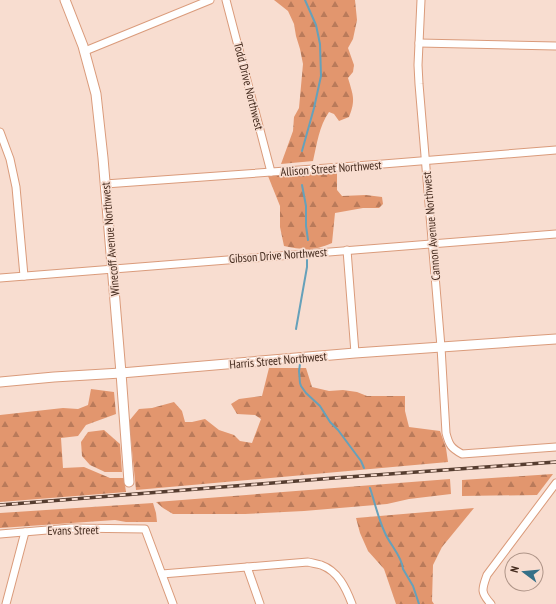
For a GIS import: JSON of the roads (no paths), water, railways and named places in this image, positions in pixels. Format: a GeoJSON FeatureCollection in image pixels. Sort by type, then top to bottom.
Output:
{"type":"FeatureCollection","features":[{"type":"Feature","properties":{"kind":"street","name":"Winecoff Avenue Northwest"},"geometry":{"type":"LineString","coordinates":[[65,0],[85,51],[96,94],[103,158],[129,482]]}},
{"type":"Feature","properties":{"kind":"street"},"geometry":{"type":"LineString","coordinates":[[85,51],[210,0]]}},
{"type":"Feature","properties":{"kind":"street","name":"Todd Drive Northwest"},"geometry":{"type":"LineString","coordinates":[[226,0],[271,172]]}},
{"type":"Feature","properties":{"kind":"street","name":"Cannon Avenue Northwest"},"geometry":{"type":"LineString","coordinates":[[421,0],[418,65],[419,84],[441,347],[446,433],[448,440],[450,446],[462,454],[556,447]]}},
{"type":"Feature","properties":{"kind":"street"},"geometry":{"type":"LineString","coordinates":[[419,43],[556,46]]}},
{"type":"Feature","properties":{"kind":"street"},"geometry":{"type":"LineString","coordinates":[[0,132],[10,159],[16,187],[24,276]]}},
{"type":"Feature","properties":{"kind":"street","name":"Allison Street Northwest"},"geometry":{"type":"LineString","coordinates":[[105,184],[556,150]]}},
{"type":"Feature","properties":{"kind":"street","name":"Gibson Drive Northwest"},"geometry":{"type":"LineString","coordinates":[[0,278],[556,234]]}},
{"type":"Feature","properties":{"kind":"street"},"geometry":{"type":"LineString","coordinates":[[347,250],[355,353]]}},
{"type":"Feature","properties":{"kind":"street","name":"Harris Street Northwest"},"geometry":{"type":"LineString","coordinates":[[0,382],[355,353],[556,339]]}},
{"type":"Feature","properties":{"kind":"street"},"geometry":{"type":"LineString","coordinates":[[491,604],[486,599],[482,587],[487,574],[556,484]]}},
{"type":"Feature","properties":{"kind":"street","name":"Evans Street"},"geometry":{"type":"LineString","coordinates":[[0,534],[71,528],[145,529],[162,574]]}},
{"type":"Feature","properties":{"kind":"street"},"geometry":{"type":"LineString","coordinates":[[6,604],[25,532]]}},
{"type":"Feature","properties":{"kind":"street"},"geometry":{"type":"LineString","coordinates":[[173,604],[162,574],[308,562],[321,565],[334,573],[343,583],[352,604]]}},
{"type":"Feature","properties":{"kind":"street"},"geometry":{"type":"LineString","coordinates":[[247,567],[260,604]]}},
{"type":"Feature","properties":{"kind":"waterway"},"geometry":{"type":"LineString","coordinates":[[302,151],[321,76],[320,44],[316,25],[305,0]]}},
{"type":"Feature","properties":{"kind":"waterway"},"geometry":{"type":"LineString","coordinates":[[302,185],[306,206],[308,240]]}},
{"type":"Feature","properties":{"kind":"waterway"},"geometry":{"type":"LineString","coordinates":[[296,329],[307,267],[307,259]]}},
{"type":"Feature","properties":{"kind":"waterway"},"geometry":{"type":"LineString","coordinates":[[300,364],[299,371],[301,386],[320,406],[330,422],[338,430],[361,461],[364,468]]}},
{"type":"Feature","properties":{"kind":"waterway"},"geometry":{"type":"LineString","coordinates":[[370,488],[378,516],[387,537],[398,555],[403,569],[413,586],[419,604]]}},
{"type":"Feature","properties":{"kind":"railway"},"geometry":{"type":"LineString","coordinates":[[0,505],[556,462]]}}]}
